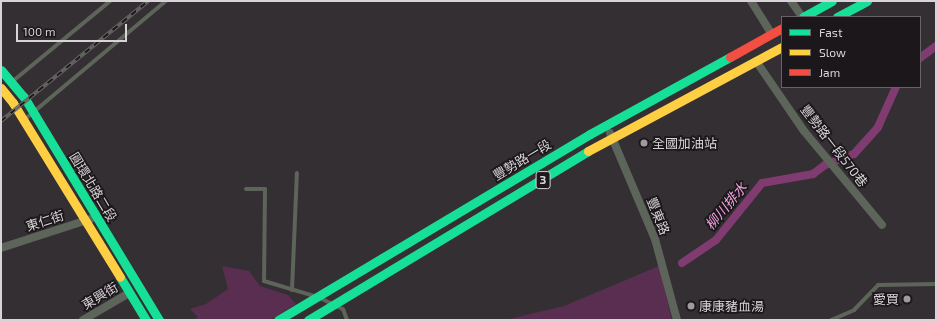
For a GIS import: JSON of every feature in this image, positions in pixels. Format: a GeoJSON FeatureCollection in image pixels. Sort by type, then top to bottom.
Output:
{"type":"FeatureCollection","features":[{"type":"Feature","properties":{"kind":"main road"},"geometry":{"type":"LineString","coordinates":[[804,16],[832,1]]}},
{"type":"Feature","properties":{"kind":"main road"},"geometry":{"type":"LineString","coordinates":[[839,16],[867,1]]}},
{"type":"Feature","properties":{"kind":"main road","name":"豐勢路一段"},"geometry":{"type":"LineString","coordinates":[[278,320],[606,126],[781,28]]}},
{"type":"Feature","properties":{"kind":"main road","name":"3"},"geometry":{"type":"LineString","coordinates":[[308,320],[612,138],[781,48]]}},
{"type":"Feature","properties":{"kind":"main road","name":"圓環北路二段"},"geometry":{"type":"LineString","coordinates":[[1,70],[13,82],[33,112],[158,320]]}},
{"type":"Feature","properties":{"kind":"main road","name":"圓環北路二段"},"geometry":{"type":"LineString","coordinates":[[2,89],[24,120],[146,320]]}},
{"type":"Feature","properties":{"kind":"street"},"geometry":{"type":"LineString","coordinates":[[751,1],[771,33]]}},
{"type":"Feature","properties":{"kind":"street"},"geometry":{"type":"LineString","coordinates":[[791,1],[801,16]]}},
{"type":"Feature","properties":{"kind":"street","name":"豐勢路一段570巷"},"geometry":{"type":"LineString","coordinates":[[756,61],[804,131],[882,225]]}},
{"type":"Feature","properties":{"kind":"street"},"geometry":{"type":"LineString","coordinates":[[2,89],[13,82]]}},
{"type":"Feature","properties":{"kind":"street","name":"豐東路"},"geometry":{"type":"LineString","coordinates":[[606,126],[655,240],[677,320]]}},
{"type":"Feature","properties":{"kind":"street","name":"東仁街"},"geometry":{"type":"LineString","coordinates":[[1,248],[96,217]]}},
{"type":"Feature","properties":{"kind":"street","name":"東興街"},"geometry":{"type":"LineString","coordinates":[[83,320],[129,293]]}},
{"type":"Feature","properties":{"kind":"lane"},"geometry":{"type":"LineString","coordinates":[[13,82],[110,1]]}},
{"type":"Feature","properties":{"kind":"lane"},"geometry":{"type":"LineString","coordinates":[[24,120],[166,1]]}},
{"type":"Feature","properties":{"kind":"lane"},"geometry":{"type":"LineString","coordinates":[[292,290],[297,173]]}},
{"type":"Feature","properties":{"kind":"lane"},"geometry":{"type":"LineString","coordinates":[[246,189],[265,189],[264,281],[318,296],[343,309],[347,320]]}},
{"type":"Feature","properties":{"kind":"lane"},"geometry":{"type":"LineString","coordinates":[[831,320],[854,310],[878,285],[936,284]]}},
{"type":"Feature","properties":{"kind":"shaded area"},"geometry":{"type":"Polygon","coordinates":[[[222,266],[249,271],[260,286],[288,295],[296,304],[271,320],[193,320],[198,317],[190,309],[206,304],[228,289],[222,266]]]}},
{"type":"Feature","properties":{"kind":"shaded area"},"geometry":{"type":"Polygon","coordinates":[[[659,266],[672,320],[505,320],[564,306],[659,266]]]}},
{"type":"Feature","properties":{"kind":"waterway","name":"柳川排水"},"geometry":{"type":"LineString","coordinates":[[921,57],[936,46]]}},
{"type":"Feature","properties":{"kind":"waterway","name":"柳川排水"},"geometry":{"type":"LineString","coordinates":[[682,263],[716,240],[762,183],[813,174],[825,165],[854,154],[878,127],[896,88]]}},
{"type":"Feature","properties":{"kind":"railway"},"geometry":{"type":"LineString","coordinates":[[1,121],[148,1]]}},
{"type":"Feature","properties":{"kind":"traffic: fast"},"geometry":{"type":"LineString","coordinates":[[805,16],[832,1]]}},
{"type":"Feature","properties":{"kind":"traffic: fast"},"geometry":{"type":"LineString","coordinates":[[839,16],[867,1]]}},
{"type":"Feature","properties":{"kind":"traffic: fast"},"geometry":{"type":"LineString","coordinates":[[278,320],[590,134],[730,57]]}},
{"type":"Feature","properties":{"kind":"traffic: fast"},"geometry":{"type":"LineString","coordinates":[[1,70],[24,97],[159,320]]}},
{"type":"Feature","properties":{"kind":"traffic: fast"},"geometry":{"type":"LineString","coordinates":[[308,320],[588,151]]}},
{"type":"Feature","properties":{"kind":"traffic: fast"},"geometry":{"type":"LineString","coordinates":[[120,277],[146,320]]}},
{"type":"Feature","properties":{"kind":"traffic: slow"},"geometry":{"type":"LineString","coordinates":[[588,151],[781,48]]}},
{"type":"Feature","properties":{"kind":"traffic: slow"},"geometry":{"type":"LineString","coordinates":[[1,88],[13,103],[120,277]]}},
{"type":"Feature","properties":{"kind":"traffic: jam"},"geometry":{"type":"LineString","coordinates":[[730,57],[781,29]]}},
{"type":"Feature","properties":{"kind":"place","name":"全國加油站"},"geometry":{"type":"Point","coordinates":[644,143]}},
{"type":"Feature","properties":{"kind":"place","name":"愛買"},"geometry":{"type":"Point","coordinates":[907,299]}},
{"type":"Feature","properties":{"kind":"place","name":"康康豬血湯"},"geometry":{"type":"Point","coordinates":[691,306]}}]}
